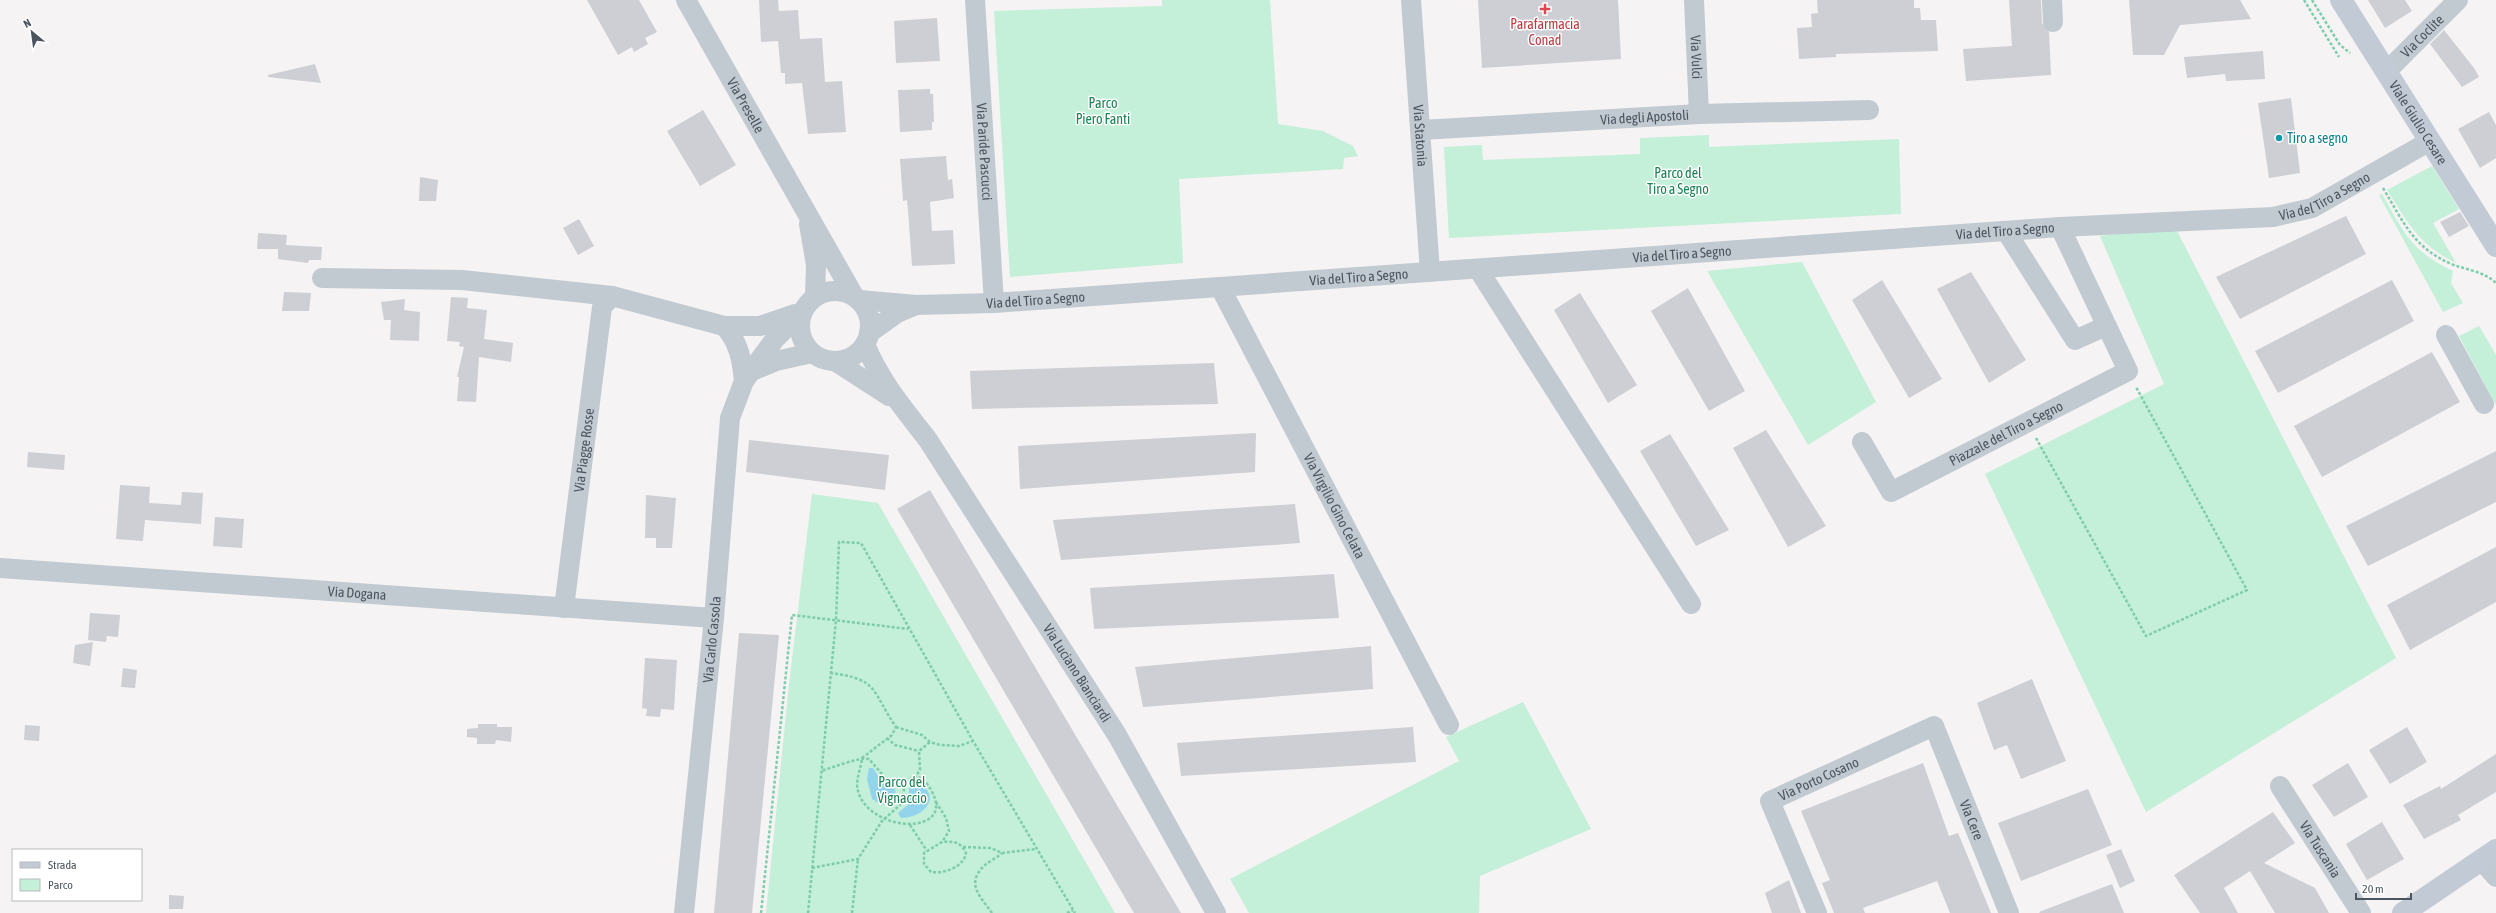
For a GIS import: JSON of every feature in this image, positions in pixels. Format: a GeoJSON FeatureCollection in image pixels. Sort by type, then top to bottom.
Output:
{"type":"FeatureCollection","features":[{"type":"Feature","properties":{"kind":"main road","name":"Viale Giulio Cesare"},"geometry":{"type":"LineString","coordinates":[[2341,0],[2496,246]]}},
{"type":"Feature","properties":{"kind":"main road"},"geometry":{"type":"LineString","coordinates":[[2403,913],[2489,855]]}},
{"type":"Feature","properties":{"kind":"street","name":"Via Preselle"},"geometry":{"type":"LineString","coordinates":[[686,0],[857,298]]}},
{"type":"Feature","properties":{"kind":"street","name":"Via Paride Pascucci"},"geometry":{"type":"LineString","coordinates":[[975,0],[994,303]]}},
{"type":"Feature","properties":{"kind":"street","name":"Via Statonia"},"geometry":{"type":"LineString","coordinates":[[1411,0],[1430,272]]}},
{"type":"Feature","properties":{"kind":"street","name":"Via Vulci"},"geometry":{"type":"LineString","coordinates":[[1694,0],[1699,114]]}},
{"type":"Feature","properties":{"kind":"street"},"geometry":{"type":"LineString","coordinates":[[2052,0],[2053,22]]}},
{"type":"Feature","properties":{"kind":"street","name":"Via Coclite"},"geometry":{"type":"LineString","coordinates":[[2386,72],[2458,0]]}},
{"type":"Feature","properties":{"kind":"street","name":"Via degli Apostoli"},"geometry":{"type":"LineString","coordinates":[[1421,130],[1699,114],[1869,110]]}},
{"type":"Feature","properties":{"kind":"street","name":"Via del Tiro a Segno"},"geometry":{"type":"LineString","coordinates":[[857,298],[916,305],[994,303],[2060,227],[2273,218],[2312,208],[2430,141]]}},
{"type":"Feature","properties":{"kind":"street","name":"Via Preselle"},"geometry":{"type":"LineString","coordinates":[[806,210],[816,265],[806,308]]}},
{"type":"Feature","properties":{"kind":"street"},"geometry":{"type":"LineString","coordinates":[[2060,227],[2128,371]]}},
{"type":"Feature","properties":{"kind":"street"},"geometry":{"type":"LineString","coordinates":[[2006,231],[2075,340],[2106,326]]}},
{"type":"Feature","properties":{"kind":"street"},"geometry":{"type":"LineString","coordinates":[[1478,268],[1691,604]]}},
{"type":"Feature","properties":{"kind":"street"},"geometry":{"type":"LineString","coordinates":[[322,278],[462,280],[612,296],[724,326],[748,327],[772,324],[806,308],[835,290],[857,298],[867,310],[870,321],[867,339],[857,353],[847,359],[835,361],[823,359],[812,352],[801,337],[806,308]]}},
{"type":"Feature","properties":{"kind":"street","name":"Via Virgilio Gino Celata"},"geometry":{"type":"LineString","coordinates":[[1220,287],[1449,724]]}},
{"type":"Feature","properties":{"kind":"street","name":"Via Piagge Rosse"},"geometry":{"type":"LineString","coordinates":[[564,608],[602,307],[612,296]]}},
{"type":"Feature","properties":{"kind":"street","name":"Via del Tiro a Segno"},"geometry":{"type":"LineString","coordinates":[[867,339],[897,313],[916,305]]}},
{"type":"Feature","properties":{"kind":"street","name":"Via Carlo Cassola"},"geometry":{"type":"LineString","coordinates":[[684,913],[714,618],[730,418],[748,376],[775,339],[806,308]]}},
{"type":"Feature","properties":{"kind":"street"},"geometry":{"type":"LineString","coordinates":[[724,326],[736,342],[748,376],[776,361],[812,352]]}},
{"type":"Feature","properties":{"kind":"street"},"geometry":{"type":"LineString","coordinates":[[2446,335],[2484,404]]}},
{"type":"Feature","properties":{"kind":"street"},"geometry":{"type":"LineString","coordinates":[[867,339],[878,372],[897,402]]}},
{"type":"Feature","properties":{"kind":"street"},"geometry":{"type":"LineString","coordinates":[[835,361],[880,388],[897,402]]}},
{"type":"Feature","properties":{"kind":"street","name":"Piazzale del Tiro a Segno"},"geometry":{"type":"LineString","coordinates":[[1862,442],[1891,492],[2128,371]]}},
{"type":"Feature","properties":{"kind":"street","name":"Via Luciano Bianciardi"},"geometry":{"type":"LineString","coordinates":[[897,402],[928,440],[1116,734],[1216,913]]}},
{"type":"Feature","properties":{"kind":"street","name":"Via Dogana"},"geometry":{"type":"LineString","coordinates":[[0,568],[714,618]]}},
{"type":"Feature","properties":{"kind":"street","name":"Via Porto Cosano"},"geometry":{"type":"LineString","coordinates":[[1817,913],[1770,801],[1934,726]]}},
{"type":"Feature","properties":{"kind":"street","name":"Via Cere"},"geometry":{"type":"LineString","coordinates":[[1934,726],[2009,913]]}},
{"type":"Feature","properties":{"kind":"street","name":"Via Tuscania"},"geometry":{"type":"LineString","coordinates":[[2280,786],[2360,913]]}},
{"type":"Feature","properties":{"kind":"street"},"geometry":{"type":"LineString","coordinates":[[2489,855],[2496,877]]}},
{"type":"Feature","properties":{"kind":"path"},"geometry":{"type":"LineString","coordinates":[[2304,0],[2339,57]]}},
{"type":"Feature","properties":{"kind":"path"},"geometry":{"type":"LineString","coordinates":[[2027,422],[2146,636],[2246,590],[2128,371]]}},
{"type":"Feature","properties":{"kind":"path"},"geometry":{"type":"LineString","coordinates":[[808,913],[836,620],[839,542],[861,543],[973,741],[1074,911],[1067,913]]}},
{"type":"Feature","properties":{"kind":"path"},"geometry":{"type":"LineString","coordinates":[[761,913],[792,615],[909,629]]}},
{"type":"Feature","properties":{"kind":"path"},"geometry":{"type":"LineString","coordinates":[[830,673],[856,677],[869,684],[879,697],[896,727],[922,734],[930,742],[940,745],[959,746],[973,741]]}},
{"type":"Feature","properties":{"kind":"path"},"geometry":{"type":"LineString","coordinates":[[821,771],[848,764],[862,758],[892,735],[896,727]]}},
{"type":"Feature","properties":{"kind":"path"},"geometry":{"type":"LineString","coordinates":[[887,738],[895,745],[919,751]]}},
{"type":"Feature","properties":{"kind":"path"},"geometry":{"type":"LineString","coordinates":[[919,751],[930,742]]}},
{"type":"Feature","properties":{"kind":"path"},"geometry":{"type":"LineString","coordinates":[[862,758],[873,762],[888,781],[900,784],[916,776],[920,770],[919,751]]}},
{"type":"Feature","properties":{"kind":"path"},"geometry":{"type":"LineString","coordinates":[[862,758],[857,783],[859,793],[872,810],[885,819],[910,825],[917,825],[929,819],[933,813],[936,802]]}},
{"type":"Feature","properties":{"kind":"path"},"geometry":{"type":"LineString","coordinates":[[916,776],[928,785],[946,818],[949,831],[942,842]]}},
{"type":"Feature","properties":{"kind":"path"},"geometry":{"type":"LineString","coordinates":[[852,913],[858,859],[885,819],[900,805],[904,790],[900,784]]}},
{"type":"Feature","properties":{"kind":"path"},"geometry":{"type":"LineString","coordinates":[[910,825],[927,850]]}},
{"type":"Feature","properties":{"kind":"path"},"geometry":{"type":"LineString","coordinates":[[963,847],[965,859],[961,864],[942,872],[931,872],[926,868],[923,858],[927,850],[942,842],[954,841],[963,847],[990,848],[1002,853],[1036,849]]}},
{"type":"Feature","properties":{"kind":"path"},"geometry":{"type":"LineString","coordinates":[[992,913],[976,890],[975,886],[983,867],[1002,853]]}},
{"type":"Feature","properties":{"kind":"path"},"geometry":{"type":"LineString","coordinates":[[812,868],[858,859]]}},
{"type":"Feature","properties":{"kind":"green space","name":"Parco Piero Fanti"},"geometry":{"type":"Polygon","coordinates":[[[1162,0],[1270,0],[1278,124],[1323,131],[1353,146],[1358,156],[1344,158],[1343,169],[1179,179],[1183,263],[1010,277],[994,11],[1162,6],[1162,0]]]}},
{"type":"Feature","properties":{"kind":"green space","name":"Parco del Tiro a Segno"},"geometry":{"type":"Polygon","coordinates":[[[1709,135],[1709,147],[1899,139],[1901,214],[1449,238],[1444,147],[1482,145],[1483,160],[1640,154],[1640,138],[1709,135]]]}},
{"type":"Feature","properties":{"kind":"green space"},"geometry":{"type":"Polygon","coordinates":[[[2432,166],[2459,209],[2433,223],[2456,263],[2443,256],[2423,241],[2408,223],[2387,190],[2432,166]]]}},
{"type":"Feature","properties":{"kind":"green space"},"geometry":{"type":"Polygon","coordinates":[[[2382,194],[2410,240],[2427,256],[2453,271],[2451,283],[2463,303],[2443,312],[2379,195],[2382,194]]]}},
{"type":"Feature","properties":{"kind":"green space"},"geometry":{"type":"Polygon","coordinates":[[[2175,227],[2396,658],[2146,812],[1985,474],[2164,384],[2100,236],[2175,227]]]}},
{"type":"Feature","properties":{"kind":"green space"},"geometry":{"type":"Polygon","coordinates":[[[1802,262],[1876,402],[1808,445],[1707,271],[1802,262]]]}},
{"type":"Feature","properties":{"kind":"green space"},"geometry":{"type":"Polygon","coordinates":[[[2479,326],[2496,355],[2496,405],[2459,336],[2479,326]]]}},
{"type":"Feature","properties":{"kind":"green space","name":"Parco del Vignaccio"},"geometry":{"type":"Polygon","coordinates":[[[812,494],[878,503],[1115,913],[766,913],[789,684],[812,494]]]}},
{"type":"Feature","properties":{"kind":"green space"},"geometry":{"type":"Polygon","coordinates":[[[1523,702],[1591,829],[1480,876],[1479,913],[1249,913],[1230,879],[1459,761],[1446,737],[1523,702]]]}},
{"type":"Feature","properties":{"kind":"water"},"geometry":{"type":"Polygon","coordinates":[[[869,768],[873,768],[881,781],[895,789],[896,796],[891,802],[882,805],[872,799],[867,779],[869,768]]]}},
{"type":"Feature","properties":{"kind":"water"},"geometry":{"type":"Polygon","coordinates":[[[912,784],[921,786],[927,790],[930,795],[929,801],[921,812],[912,816],[901,818],[898,813],[909,804],[909,787],[912,784]]]}},
{"type":"Feature","properties":{"kind":"building"},"geometry":{"type":"Polygon","coordinates":[[[587,0],[639,0],[657,32],[645,38],[648,44],[634,52],[632,47],[618,55],[587,0]]]}},
{"type":"Feature","properties":{"kind":"building"},"geometry":{"type":"Polygon","coordinates":[[[759,0],[778,0],[779,11],[798,10],[800,39],[822,38],[825,82],[842,81],[846,132],[808,134],[802,83],[785,84],[785,73],[781,73],[778,41],[761,42],[759,0]]]}},
{"type":"Feature","properties":{"kind":"building"},"geometry":{"type":"Polygon","coordinates":[[[1478,0],[1618,0],[1621,59],[1482,68],[1478,0]]]}},
{"type":"Feature","properties":{"kind":"building"},"geometry":{"type":"Polygon","coordinates":[[[1817,0],[1914,0],[1914,8],[1920,8],[1921,20],[1936,20],[1938,51],[1836,54],[1836,57],[1799,59],[1797,28],[1812,27],[1811,14],[1818,13],[1817,0]]]}},
{"type":"Feature","properties":{"kind":"building"},"geometry":{"type":"Polygon","coordinates":[[[2009,0],[2041,0],[2042,23],[2049,32],[2051,75],[1966,81],[1963,49],[2012,46],[2009,0]]]}},
{"type":"Feature","properties":{"kind":"building"},"geometry":{"type":"Polygon","coordinates":[[[2129,0],[2240,0],[2251,19],[2180,25],[2164,55],[2133,55],[2129,0]]]}},
{"type":"Feature","properties":{"kind":"building"},"geometry":{"type":"Polygon","coordinates":[[[2368,0],[2405,0],[2412,11],[2385,28],[2368,0]]]}},
{"type":"Feature","properties":{"kind":"building"},"geometry":{"type":"Polygon","coordinates":[[[937,18],[940,61],[896,63],[894,21],[937,18]]]}},
{"type":"Feature","properties":{"kind":"building"},"geometry":{"type":"Polygon","coordinates":[[[2444,30],[2474,68],[2479,77],[2462,87],[2430,44],[2444,30]]]}},
{"type":"Feature","properties":{"kind":"building"},"geometry":{"type":"Polygon","coordinates":[[[2263,51],[2265,79],[2226,81],[2225,74],[2187,78],[2184,57],[2263,51]]]}},
{"type":"Feature","properties":{"kind":"building"},"geometry":{"type":"Polygon","coordinates":[[[315,64],[321,83],[268,77],[268,75],[315,64]]]}},
{"type":"Feature","properties":{"kind":"building"},"geometry":{"type":"Polygon","coordinates":[[[930,89],[930,94],[933,94],[934,122],[932,122],[932,130],[900,132],[898,90],[930,89]]]}},
{"type":"Feature","properties":{"kind":"building","name":"Tiro a segno"},"geometry":{"type":"Polygon","coordinates":[[[2291,98],[2300,173],[2269,178],[2258,103],[2291,98]]]}},
{"type":"Feature","properties":{"kind":"building"},"geometry":{"type":"Polygon","coordinates":[[[703,110],[736,165],[700,186],[667,131],[703,110]]]}},
{"type":"Feature","properties":{"kind":"building"},"geometry":{"type":"Polygon","coordinates":[[[2489,112],[2496,125],[2496,158],[2480,168],[2458,129],[2489,112]]]}},
{"type":"Feature","properties":{"kind":"building"},"geometry":{"type":"Polygon","coordinates":[[[946,156],[948,180],[952,179],[954,198],[930,202],[932,231],[953,230],[955,264],[912,266],[907,200],[903,201],[900,159],[946,156]]]}},
{"type":"Feature","properties":{"kind":"building"},"geometry":{"type":"Polygon","coordinates":[[[420,177],[438,180],[436,201],[419,201],[420,177]]]}},
{"type":"Feature","properties":{"kind":"building"},"geometry":{"type":"Polygon","coordinates":[[[2460,212],[2469,226],[2449,237],[2440,222],[2460,212]]]}},
{"type":"Feature","properties":{"kind":"building"},"geometry":{"type":"Polygon","coordinates":[[[2346,216],[2366,254],[2240,319],[2216,277],[2346,216]]]}},
{"type":"Feature","properties":{"kind":"building"},"geometry":{"type":"Polygon","coordinates":[[[579,219],[594,246],[578,255],[563,228],[579,219]]]}},
{"type":"Feature","properties":{"kind":"building"},"geometry":{"type":"Polygon","coordinates":[[[258,233],[287,235],[286,245],[322,247],[321,260],[309,260],[308,263],[278,259],[278,249],[257,249],[258,233]]]}},
{"type":"Feature","properties":{"kind":"building"},"geometry":{"type":"Polygon","coordinates":[[[1971,272],[2026,360],[1989,383],[1937,289],[1971,272]]]}},
{"type":"Feature","properties":{"kind":"building"},"geometry":{"type":"Polygon","coordinates":[[[1882,280],[1942,379],[1909,398],[1852,300],[1882,280]]]}},
{"type":"Feature","properties":{"kind":"building"},"geometry":{"type":"Polygon","coordinates":[[[2392,280],[2414,321],[2278,393],[2255,351],[2392,280]]]}},
{"type":"Feature","properties":{"kind":"building"},"geometry":{"type":"Polygon","coordinates":[[[1688,288],[1745,391],[1709,411],[1651,311],[1688,288]]]}},
{"type":"Feature","properties":{"kind":"building"},"geometry":{"type":"Polygon","coordinates":[[[284,292],[311,293],[309,311],[282,311],[284,292]]]}},
{"type":"Feature","properties":{"kind":"building"},"geometry":{"type":"Polygon","coordinates":[[[1580,293],[1637,385],[1608,403],[1554,310],[1580,293]]]}},
{"type":"Feature","properties":{"kind":"building"},"geometry":{"type":"Polygon","coordinates":[[[451,297],[468,298],[467,308],[487,310],[484,339],[513,343],[511,362],[479,357],[476,402],[457,401],[459,377],[457,377],[464,347],[459,346],[460,342],[447,341],[451,297]]]}},
{"type":"Feature","properties":{"kind":"building"},"geometry":{"type":"Polygon","coordinates":[[[405,299],[404,310],[420,312],[419,341],[390,340],[391,320],[384,320],[381,302],[405,299]]]}},
{"type":"Feature","properties":{"kind":"building"},"geometry":{"type":"Polygon","coordinates":[[[2432,352],[2460,402],[2322,477],[2294,426],[2432,352]]]}},
{"type":"Feature","properties":{"kind":"building"},"geometry":{"type":"Polygon","coordinates":[[[1214,363],[1218,404],[972,409],[970,371],[1214,363]]]}},
{"type":"Feature","properties":{"kind":"building"},"geometry":{"type":"Polygon","coordinates":[[[1766,430],[1826,526],[1788,547],[1733,448],[1766,430]]]}},
{"type":"Feature","properties":{"kind":"building"},"geometry":{"type":"Polygon","coordinates":[[[1256,433],[1255,472],[1020,489],[1018,446],[1256,433]]]}},
{"type":"Feature","properties":{"kind":"building"},"geometry":{"type":"Polygon","coordinates":[[[1670,434],[1729,530],[1696,546],[1640,451],[1670,434]]]}},
{"type":"Feature","properties":{"kind":"building"},"geometry":{"type":"Polygon","coordinates":[[[749,440],[889,455],[885,490],[746,472],[749,440]]]}},
{"type":"Feature","properties":{"kind":"building"},"geometry":{"type":"Polygon","coordinates":[[[2496,451],[2496,502],[2368,566],[2346,526],[2496,451]]]}},
{"type":"Feature","properties":{"kind":"building"},"geometry":{"type":"Polygon","coordinates":[[[28,452],[65,455],[64,470],[27,467],[28,452]]]}},
{"type":"Feature","properties":{"kind":"building"},"geometry":{"type":"Polygon","coordinates":[[[120,485],[150,487],[149,503],[181,505],[182,492],[203,493],[201,524],[145,520],[143,541],[116,539],[120,485]]]}},
{"type":"Feature","properties":{"kind":"building"},"geometry":{"type":"Polygon","coordinates":[[[930,490],[1181,913],[1134,913],[897,509],[930,490]]]}},
{"type":"Feature","properties":{"kind":"building"},"geometry":{"type":"Polygon","coordinates":[[[646,495],[676,498],[672,548],[656,548],[656,538],[645,538],[646,495]]]}},
{"type":"Feature","properties":{"kind":"building"},"geometry":{"type":"Polygon","coordinates":[[[1295,504],[1300,543],[1061,560],[1053,520],[1295,504]]]}},
{"type":"Feature","properties":{"kind":"building"},"geometry":{"type":"Polygon","coordinates":[[[215,517],[244,519],[242,548],[213,546],[215,517]]]}},
{"type":"Feature","properties":{"kind":"building"},"geometry":{"type":"Polygon","coordinates":[[[2496,547],[2496,602],[2410,650],[2387,605],[2496,547]]]}},
{"type":"Feature","properties":{"kind":"building"},"geometry":{"type":"Polygon","coordinates":[[[1334,574],[1339,618],[1094,629],[1090,588],[1334,574]]]}},
{"type":"Feature","properties":{"kind":"building"},"geometry":{"type":"Polygon","coordinates":[[[90,613],[120,615],[118,637],[107,636],[106,642],[88,640],[90,613]]]}},
{"type":"Feature","properties":{"kind":"building"},"geometry":{"type":"Polygon","coordinates":[[[739,633],[779,635],[752,913],[714,913],[739,633]]]}},
{"type":"Feature","properties":{"kind":"building"},"geometry":{"type":"Polygon","coordinates":[[[93,642],[90,666],[73,663],[75,645],[93,642]]]}},
{"type":"Feature","properties":{"kind":"building"},"geometry":{"type":"Polygon","coordinates":[[[1371,646],[1373,689],[1143,707],[1135,667],[1371,646]]]}},
{"type":"Feature","properties":{"kind":"building"},"geometry":{"type":"Polygon","coordinates":[[[645,658],[677,660],[674,710],[661,709],[660,717],[646,716],[647,709],[642,708],[645,658]]]}},
{"type":"Feature","properties":{"kind":"building"},"geometry":{"type":"Polygon","coordinates":[[[123,668],[137,670],[135,688],[121,687],[123,668]]]}},
{"type":"Feature","properties":{"kind":"building"},"geometry":{"type":"Polygon","coordinates":[[[2032,679],[2066,761],[2021,779],[2007,745],[1994,750],[1977,703],[2032,679]]]}},
{"type":"Feature","properties":{"kind":"building"},"geometry":{"type":"Polygon","coordinates":[[[478,724],[497,724],[497,727],[512,727],[511,742],[496,740],[495,744],[477,744],[477,738],[467,737],[467,729],[478,728],[478,724]]]}},
{"type":"Feature","properties":{"kind":"building"},"geometry":{"type":"Polygon","coordinates":[[[25,725],[40,726],[39,741],[24,740],[25,725]]]}},
{"type":"Feature","properties":{"kind":"building"},"geometry":{"type":"Polygon","coordinates":[[[1413,727],[1416,762],[1181,776],[1177,743],[1413,727]]]}},
{"type":"Feature","properties":{"kind":"building"},"geometry":{"type":"Polygon","coordinates":[[[2407,727],[2427,762],[2390,784],[2369,750],[2407,727]]]}},
{"type":"Feature","properties":{"kind":"building"},"geometry":{"type":"Polygon","coordinates":[[[2496,754],[2496,792],[2458,815],[2461,820],[2424,839],[2403,805],[2440,786],[2441,789],[2496,754]]]}},
{"type":"Feature","properties":{"kind":"building"},"geometry":{"type":"Polygon","coordinates":[[[1923,763],[1949,836],[1958,833],[1991,913],[1950,913],[1937,881],[1863,908],[1865,913],[1834,913],[1822,883],[1830,880],[1801,811],[1923,763]]]}},
{"type":"Feature","properties":{"kind":"building"},"geometry":{"type":"Polygon","coordinates":[[[2348,763],[2368,797],[2334,817],[2312,785],[2348,763]]]}},
{"type":"Feature","properties":{"kind":"building"},"geometry":{"type":"Polygon","coordinates":[[[2088,789],[2112,845],[2021,881],[1998,823],[2088,789]]]}},
{"type":"Feature","properties":{"kind":"building"},"geometry":{"type":"Polygon","coordinates":[[[2273,812],[2295,843],[2264,863],[2315,888],[2329,913],[2275,913],[2250,871],[2224,888],[2238,913],[2200,913],[2174,875],[2273,812]]]}},
{"type":"Feature","properties":{"kind":"building"},"geometry":{"type":"Polygon","coordinates":[[[2382,822],[2404,859],[2367,880],[2346,844],[2382,822]]]}},
{"type":"Feature","properties":{"kind":"building"},"geometry":{"type":"Polygon","coordinates":[[[2121,849],[2135,881],[2120,888],[2106,855],[2121,849]]]}},
{"type":"Feature","properties":{"kind":"building"},"geometry":{"type":"Polygon","coordinates":[[[1789,880],[1801,913],[1772,913],[1765,893],[1789,880]]]}},
{"type":"Feature","properties":{"kind":"building"},"geometry":{"type":"Polygon","coordinates":[[[2112,884],[2124,913],[2039,912],[2112,884]]]}},
{"type":"Feature","properties":{"kind":"building"},"geometry":{"type":"Polygon","coordinates":[[[169,895],[184,896],[183,909],[169,909],[169,895]]]}},
{"type":"Feature","properties":{"kind":"place","name":"Parafarmacia Conad"},"geometry":{"type":"Point","coordinates":[1545,9]}},
{"type":"Feature","properties":{"kind":"place","name":"Tiro a segno"},"geometry":{"type":"Point","coordinates":[2279,138]}}]}
